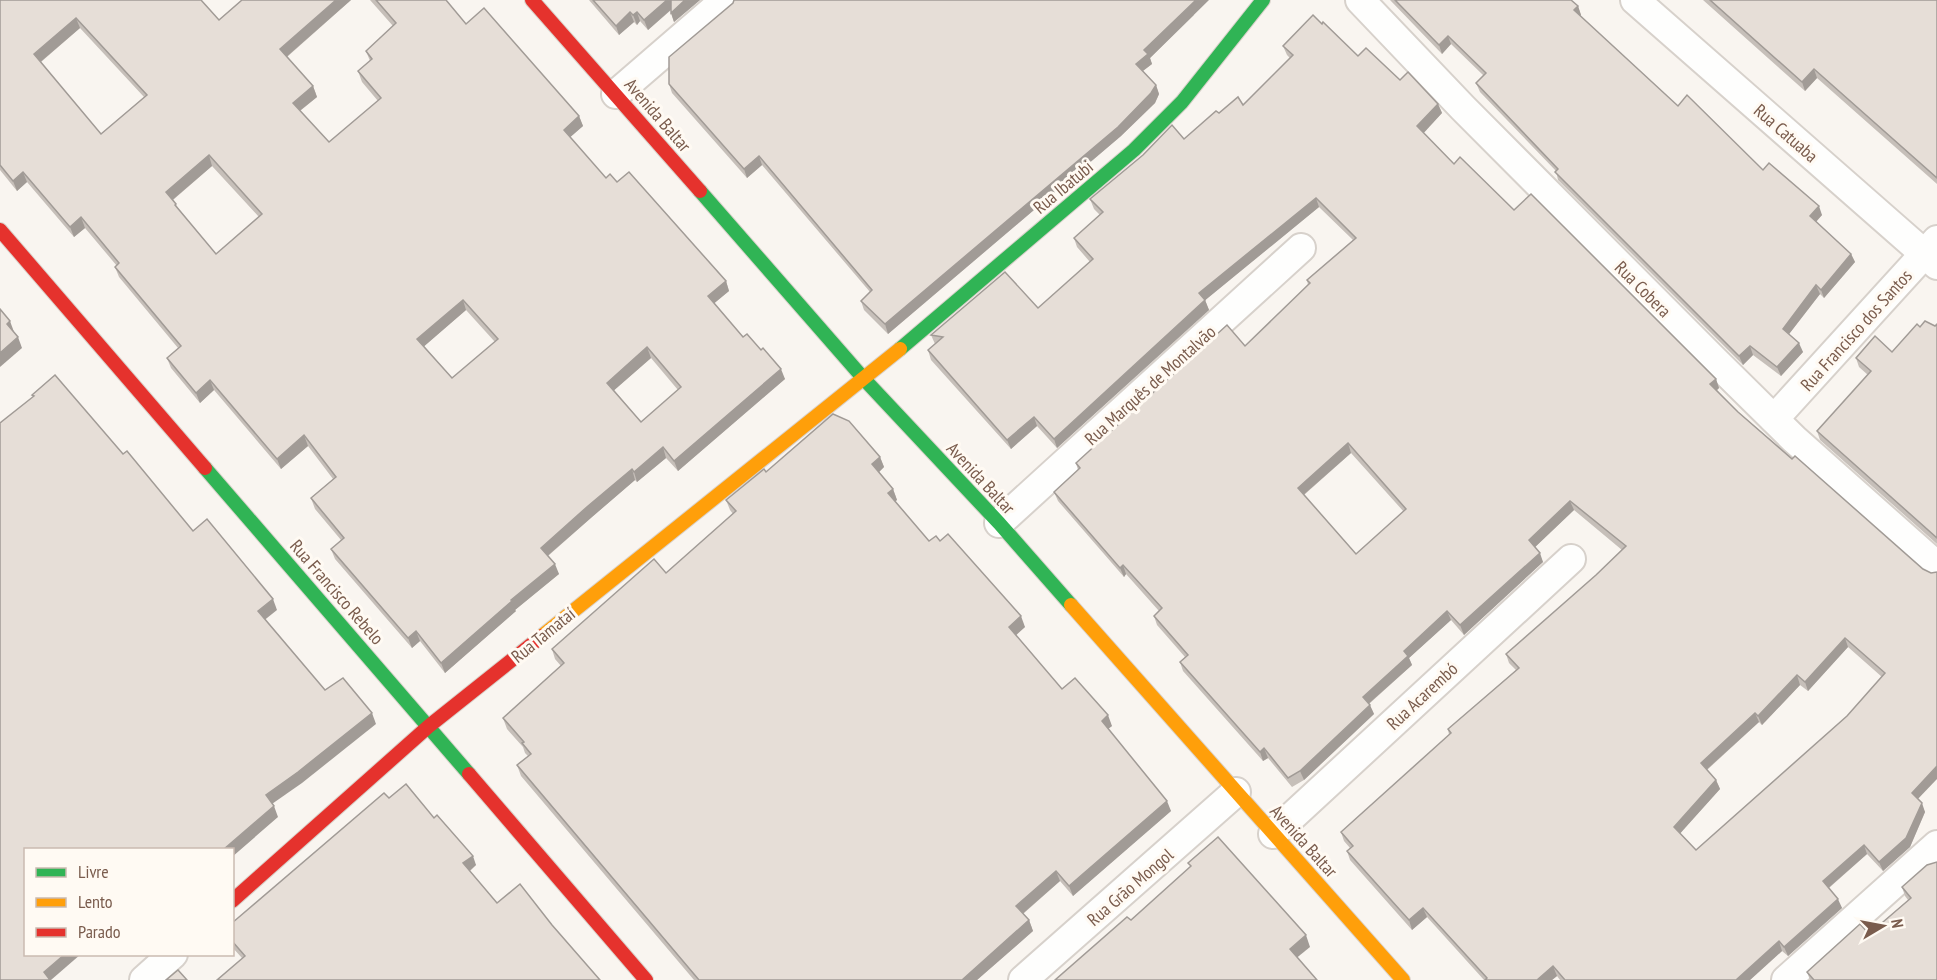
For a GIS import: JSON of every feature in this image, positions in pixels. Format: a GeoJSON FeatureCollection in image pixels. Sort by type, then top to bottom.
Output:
{"type":"FeatureCollection","features":[{"type":"Feature","properties":{"kind":"street","name":"Avenida Baltar"},"geometry":{"type":"LineString","coordinates":[[532,0],[864,380],[999,523],[1402,980]]}},
{"type":"Feature","properties":{"kind":"street"},"geometry":{"type":"LineString","coordinates":[[616,94],[725,0]]}},
{"type":"Feature","properties":{"kind":"street","name":"Rua Ibatubi"},"geometry":{"type":"LineString","coordinates":[[864,380],[1134,150],[1182,102],[1263,0]]}},
{"type":"Feature","properties":{"kind":"street","name":"Rua Cobera"},"geometry":{"type":"LineString","coordinates":[[1360,0],[1463,108],[1774,419],[1937,566]]}},
{"type":"Feature","properties":{"kind":"street","name":"Rua Catuaba"},"geometry":{"type":"LineString","coordinates":[[1635,0],[1933,253]]}},
{"type":"Feature","properties":{"kind":"street","name":"Rua Francisco Rebelo"},"geometry":{"type":"LineString","coordinates":[[0,230],[646,980]]}},
{"type":"Feature","properties":{"kind":"street","name":"Rua Marquês de Montalvão"},"geometry":{"type":"LineString","coordinates":[[999,523],[1301,248]]}},
{"type":"Feature","properties":{"kind":"street","name":"Rua Francisco dos Santos"},"geometry":{"type":"LineString","coordinates":[[1774,419],[1933,253]]}},
{"type":"Feature","properties":{"kind":"street","name":"Rua Tamataí"},"geometry":{"type":"LineString","coordinates":[[234,899],[429,726],[864,380]]}},
{"type":"Feature","properties":{"kind":"street","name":"Rua Acarembó"},"geometry":{"type":"LineString","coordinates":[[1273,834],[1571,559]]}},
{"type":"Feature","properties":{"kind":"street","name":"Rua Grão Mongol"},"geometry":{"type":"LineString","coordinates":[[1023,980],[1236,792]]}},
{"type":"Feature","properties":{"kind":"street"},"geometry":{"type":"LineString","coordinates":[[1786,980],[1937,845]]}},
{"type":"Feature","properties":{"kind":"street"},"geometry":{"type":"LineString","coordinates":[[144,980],[171,956]]}},
{"type":"Feature","properties":{"kind":"building"},"geometry":{"type":"Polygon","coordinates":[[[0,0],[201,0],[219,20],[242,0],[336,0],[280,49],[313,86],[293,103],[329,142],[381,98],[358,71],[372,59],[366,51],[396,23],[376,0],[446,0],[466,24],[484,8],[579,116],[564,130],[606,178],[610,174],[617,182],[629,172],[726,281],[708,296],[743,337],[747,334],[781,369],[674,461],[663,447],[634,472],[632,469],[588,506],[541,548],[555,564],[441,663],[416,631],[408,638],[331,549],[344,538],[311,498],[336,477],[304,435],[277,459],[210,380],[196,393],[167,358],[181,346],[115,267],[119,263],[81,217],[70,227],[23,172],[13,181],[0,165],[0,0]],[[76,18],[34,54],[101,134],[147,95],[76,18]],[[209,155],[166,192],[216,254],[262,214],[209,155]],[[463,300],[417,339],[452,378],[498,339],[463,300]],[[647,347],[607,383],[641,422],[681,387],[647,347]]]}},
{"type":"Feature","properties":{"kind":"building"},"geometry":{"type":"Polygon","coordinates":[[[593,0],[667,0],[644,20],[637,12],[633,15],[630,12],[616,26],[593,0]]]}},
{"type":"Feature","properties":{"kind":"building"},"geometry":{"type":"Polygon","coordinates":[[[671,0],[685,0],[671,13],[671,0]]]}},
{"type":"Feature","properties":{"kind":"building"},"geometry":{"type":"Polygon","coordinates":[[[734,0],[1196,0],[1144,50],[1148,54],[1136,64],[1156,85],[1151,93],[1118,127],[885,324],[861,301],[872,290],[759,156],[744,169],[669,84],[669,57],[734,0]]]}},
{"type":"Feature","properties":{"kind":"building"},"geometry":{"type":"Polygon","coordinates":[[[1395,0],[1571,0],[1578,6],[1574,10],[1678,106],[1687,95],[1763,170],[1769,163],[1819,206],[1810,216],[1851,254],[1821,290],[1816,285],[1783,329],[1799,343],[1777,367],[1750,346],[1739,356],[1555,172],[1558,169],[1476,83],[1486,73],[1448,36],[1439,45],[1395,0]]]}},
{"type":"Feature","properties":{"kind":"building"},"geometry":{"type":"Polygon","coordinates":[[[1710,0],[1937,0],[1937,178],[1814,69],[1802,82],[1710,0]]]}},
{"type":"Feature","properties":{"kind":"building"},"geometry":{"type":"Polygon","coordinates":[[[1313,15],[1358,56],[1366,48],[1400,80],[1408,72],[1438,104],[1417,126],[1454,164],[1460,157],[1514,210],[1531,194],[1716,379],[1710,384],[1738,412],[1792,459],[1795,456],[1923,569],[1931,573],[1937,572],[1937,766],[1912,793],[1922,803],[1906,838],[1879,862],[1864,845],[1823,881],[1838,899],[1784,947],[1779,941],[1736,980],[1565,980],[1553,966],[1537,980],[1485,980],[1487,978],[1423,908],[1409,920],[1347,851],[1353,846],[1341,832],[1451,733],[1448,729],[1519,668],[1506,654],[1626,546],[1570,501],[1529,540],[1540,553],[1460,625],[1447,611],[1404,651],[1408,656],[1363,697],[1370,705],[1300,771],[1288,778],[1264,748],[1260,752],[1180,662],[1188,655],[1154,616],[1162,608],[1123,565],[1120,568],[1054,492],[1080,468],[1076,463],[1227,325],[1245,346],[1310,283],[1307,280],[1356,238],[1316,198],[1199,293],[1205,300],[1054,439],[1034,417],[1007,440],[928,350],[943,337],[931,335],[1005,272],[1038,308],[1093,259],[1074,238],[1103,212],[1090,199],[1143,155],[1172,125],[1184,139],[1216,111],[1219,113],[1238,97],[1243,105],[1293,55],[1283,46],[1313,15]],[[1348,443],[1298,488],[1356,554],[1406,509],[1348,443]],[[1845,638],[1805,682],[1797,675],[1758,716],[1755,713],[1701,763],[1716,780],[1674,827],[1696,850],[1847,716],[1885,673],[1845,638]]]}},
{"type":"Feature","properties":{"kind":"building"},"geometry":{"type":"Polygon","coordinates":[[[0,309],[10,321],[7,324],[18,337],[0,353],[0,309]]]}},
{"type":"Feature","properties":{"kind":"building"},"geometry":{"type":"Polygon","coordinates":[[[1925,321],[1935,326],[1937,324],[1937,538],[1817,431],[1871,371],[1856,358],[1875,336],[1892,352],[1917,324],[1920,327],[1925,321]]]}},
{"type":"Feature","properties":{"kind":"building"},"geometry":{"type":"Polygon","coordinates":[[[55,375],[123,454],[127,451],[193,531],[207,519],[273,599],[258,611],[325,690],[343,678],[372,713],[266,795],[274,806],[225,848],[24,848],[24,956],[63,956],[44,972],[50,980],[0,980],[0,423],[34,396],[32,395],[55,375]]]}},
{"type":"Feature","properties":{"kind":"building"},"geometry":{"type":"Polygon","coordinates":[[[833,414],[849,421],[880,457],[872,464],[893,489],[888,493],[929,541],[936,536],[940,541],[948,534],[1021,616],[1009,627],[1062,689],[1075,678],[1108,715],[1102,721],[1167,801],[1069,886],[1056,871],[1016,906],[1029,920],[962,980],[699,980],[517,765],[531,754],[522,743],[524,742],[503,718],[564,663],[552,649],[654,559],[666,573],[736,511],[726,500],[764,469],[766,472],[833,414]]]}},
{"type":"Feature","properties":{"kind":"building"},"geometry":{"type":"Polygon","coordinates":[[[406,784],[434,818],[437,815],[473,856],[463,863],[497,903],[520,884],[600,980],[217,980],[245,956],[234,943],[234,921],[384,793],[389,798],[406,784]]]}},
{"type":"Feature","properties":{"kind":"building"},"geometry":{"type":"Polygon","coordinates":[[[1218,837],[1306,935],[1290,949],[1317,980],[1055,980],[1127,917],[1131,920],[1191,866],[1188,863],[1218,837]]]}},
{"type":"Feature","properties":{"kind":"building"},"geometry":{"type":"Polygon","coordinates":[[[1937,862],[1937,980],[1814,980],[1807,972],[1860,924],[1869,934],[1911,898],[1902,887],[1927,865],[1937,862]]]}},
{"type":"Feature","properties":{"kind":"building"},"geometry":{"type":"Polygon","coordinates":[[[178,970],[187,980],[166,980],[178,970]]]}},
{"type":"Feature","properties":{"kind":"traffic: fast"},"geometry":{"type":"LineString","coordinates":[[900,349],[1134,150],[1182,102],[1263,0]]}},
{"type":"Feature","properties":{"kind":"traffic: fast"},"geometry":{"type":"LineString","coordinates":[[700,191],[864,379],[999,523],[1071,605]]}},
{"type":"Feature","properties":{"kind":"traffic: fast"},"geometry":{"type":"LineString","coordinates":[[205,468],[469,774]]}},
{"type":"Feature","properties":{"kind":"traffic: slow"},"geometry":{"type":"LineString","coordinates":[[542,636],[900,349]]}},
{"type":"Feature","properties":{"kind":"traffic: slow"},"geometry":{"type":"LineString","coordinates":[[1071,605],[1403,980]]}},
{"type":"Feature","properties":{"kind":"traffic: jam"},"geometry":{"type":"LineString","coordinates":[[532,0],[700,191]]}},
{"type":"Feature","properties":{"kind":"traffic: jam"},"geometry":{"type":"LineString","coordinates":[[0,230],[205,468]]}},
{"type":"Feature","properties":{"kind":"traffic: jam"},"geometry":{"type":"LineString","coordinates":[[234,899],[429,726],[542,636]]}},
{"type":"Feature","properties":{"kind":"traffic: jam"},"geometry":{"type":"LineString","coordinates":[[469,774],[646,980]]}}]}
